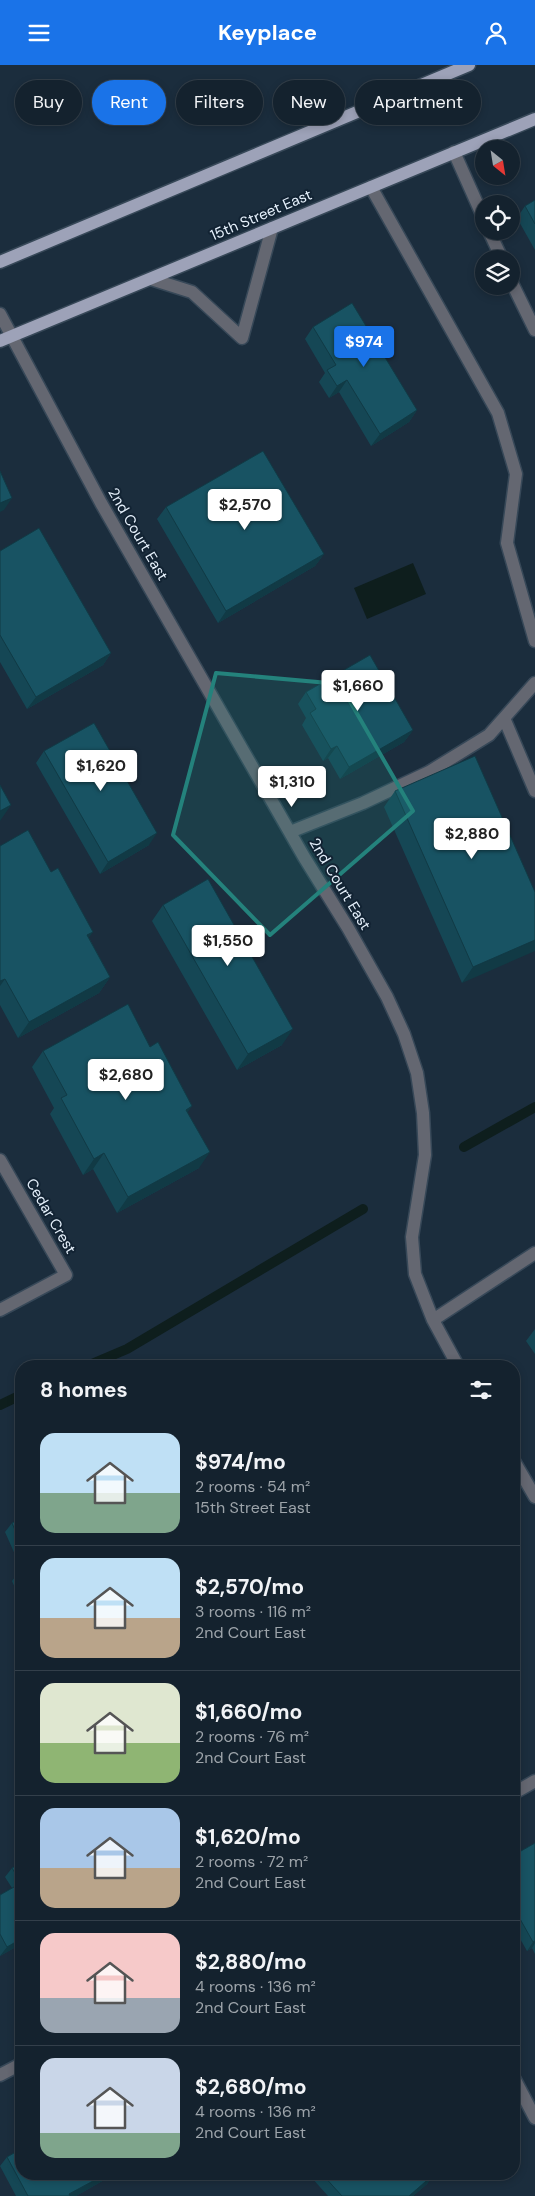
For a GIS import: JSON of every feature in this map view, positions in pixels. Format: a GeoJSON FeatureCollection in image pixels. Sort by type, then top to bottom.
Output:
{"type":"FeatureCollection","features":[{"type":"Feature","properties":{"kind":"main road"},"geometry":{"type":"LineString","coordinates":[[0,262],[469,65]]}},
{"type":"Feature","properties":{"kind":"main road","name":"15th Street East"},"geometry":{"type":"LineString","coordinates":[[0,341],[535,119]]}},
{"type":"Feature","properties":{"kind":"street"},"geometry":{"type":"LineString","coordinates":[[454,152],[475,199]]}},
{"type":"Feature","properties":{"kind":"street"},"geometry":{"type":"LineString","coordinates":[[371,187],[498,413],[516,474],[507,543],[535,641]]}},
{"type":"Feature","properties":{"kind":"street"},"geometry":{"type":"LineString","coordinates":[[151,279],[192,292],[242,338],[272,229]]}},
{"type":"Feature","properties":{"kind":"street"},"geometry":{"type":"LineString","coordinates":[[520,295],[530,311],[535,330]]}},
{"type":"Feature","properties":{"kind":"street","name":"2nd Court East"},"geometry":{"type":"LineString","coordinates":[[0,313],[106,511],[290,833],[348,928],[387,997],[404,1034],[417,1073],[423,1113],[425,1155],[412,1237],[415,1274],[433,1321],[455,1360]]}},
{"type":"Feature","properties":{"kind":"street"},"geometry":{"type":"LineString","coordinates":[[290,833],[429,773],[489,735],[535,683]]}},
{"type":"Feature","properties":{"kind":"street"},"geometry":{"type":"LineString","coordinates":[[504,718],[535,791]]}},
{"type":"Feature","properties":{"kind":"street","name":"Cedar Crest"},"geometry":{"type":"LineString","coordinates":[[0,1160],[66,1275],[0,1310]]}},
{"type":"Feature","properties":{"kind":"street"},"geometry":{"type":"LineString","coordinates":[[433,1321],[535,1253]]}},
{"type":"Feature","properties":{"kind":"street"},"geometry":{"type":"LineString","coordinates":[[520,1471],[534,1493]]}},
{"type":"Feature","properties":{"kind":"street"},"geometry":{"type":"LineString","coordinates":[[520,1790],[535,1781]]}},
{"type":"Feature","properties":{"kind":"street"},"geometry":{"type":"LineString","coordinates":[[0,2075],[15,2067]]}},
{"type":"Feature","properties":{"kind":"street"},"geometry":{"type":"LineString","coordinates":[[520,2089],[535,2118]]}},
{"type":"Feature","properties":{"kind":"highlighted area"},"geometry":{"type":"Polygon","coordinates":[[[216,673],[340,684],[413,811],[270,935],[173,835],[216,673]]]}},
{"type":"Feature","properties":{"kind":"shaded area"},"geometry":{"type":"Polygon","coordinates":[[[413,563],[426,594],[367,619],[354,588],[413,563]]]}},
{"type":"Feature","properties":{"kind":"building"},"geometry":{"type":"Polygon","coordinates":[[[535,200],[535,224],[525,206],[535,200]]]}},
{"type":"Feature","properties":{"kind":"building"},"geometry":{"type":"Polygon","coordinates":[[[352,303],[417,410],[380,434],[347,380],[337,386],[327,370],[336,365],[313,327],[352,303]]]}},
{"type":"Feature","properties":{"kind":"building"},"geometry":{"type":"Polygon","coordinates":[[[263,451],[324,554],[226,611],[166,507],[263,451]]]}},
{"type":"Feature","properties":{"kind":"building"},"geometry":{"type":"Polygon","coordinates":[[[0,471],[12,498],[0,503],[0,471]]]}},
{"type":"Feature","properties":{"kind":"building"},"geometry":{"type":"Polygon","coordinates":[[[39,528],[111,653],[36,697],[0,635],[0,551],[39,528]]]}},
{"type":"Feature","properties":{"kind":"building"},"geometry":{"type":"Polygon","coordinates":[[[370,655],[413,730],[349,767],[337,746],[331,749],[310,713],[316,709],[306,692],[370,655]]]}},
{"type":"Feature","properties":{"kind":"building"},"geometry":{"type":"Polygon","coordinates":[[[94,723],[157,833],[108,862],[44,751],[94,723]]]}},
{"type":"Feature","properties":{"kind":"building"},"geometry":{"type":"Polygon","coordinates":[[[475,756],[535,892],[535,940],[473,967],[395,791],[475,756]]]}},
{"type":"Feature","properties":{"kind":"building"},"geometry":{"type":"Polygon","coordinates":[[[0,785],[11,805],[0,811],[0,785]]]}},
{"type":"Feature","properties":{"kind":"building"},"geometry":{"type":"Polygon","coordinates":[[[28,830],[51,872],[58,868],[93,932],[87,935],[110,977],[29,1022],[5,979],[0,981],[0,846],[28,830]]]}},
{"type":"Feature","properties":{"kind":"building"},"geometry":{"type":"Polygon","coordinates":[[[208,879],[293,1029],[248,1054],[163,905],[208,879]]]}},
{"type":"Feature","properties":{"kind":"building"},"geometry":{"type":"Polygon","coordinates":[[[128,1004],[150,1047],[158,1042],[192,1106],[186,1110],[210,1152],[128,1197],[104,1153],[94,1159],[61,1098],[67,1095],[43,1051],[128,1004]]]}},
{"type":"Feature","properties":{"kind":"building"},"geometry":{"type":"Polygon","coordinates":[[[535,1843],[535,1941],[533,1942],[520,1919],[520,1852],[535,1843]]]}},
{"type":"Feature","properties":{"kind":"building"},"geometry":{"type":"Polygon","coordinates":[[[15,1886],[15,1942],[7,1947],[0,1934],[0,1895],[15,1886]]]}},
{"type":"Feature","properties":{"kind":"building"},"geometry":{"type":"Polygon","coordinates":[[[15,2152],[15,2172],[7,2157],[15,2152]]]}},
{"type":"Feature","properties":{"kind":"building"},"geometry":{"type":"Polygon","coordinates":[[[19,2180],[95,2180],[69,2194],[70,2196],[28,2196],[19,2180]]]}},
{"type":"Feature","properties":{"kind":"building"},"geometry":{"type":"Polygon","coordinates":[[[327,2180],[427,2180],[409,2196],[342,2196],[327,2180]]]}},
{"type":"Feature","properties":{"kind":"waterway"},"geometry":{"type":"LineString","coordinates":[[464,1147],[535,1107]]}},
{"type":"Feature","properties":{"kind":"waterway"},"geometry":{"type":"LineString","coordinates":[[101,1360],[127,1349],[363,1209]]}},
{"type":"Feature","properties":{"kind":"waterway"},"geometry":{"type":"LineString","coordinates":[[0,1405],[15,1398]]}}]}
